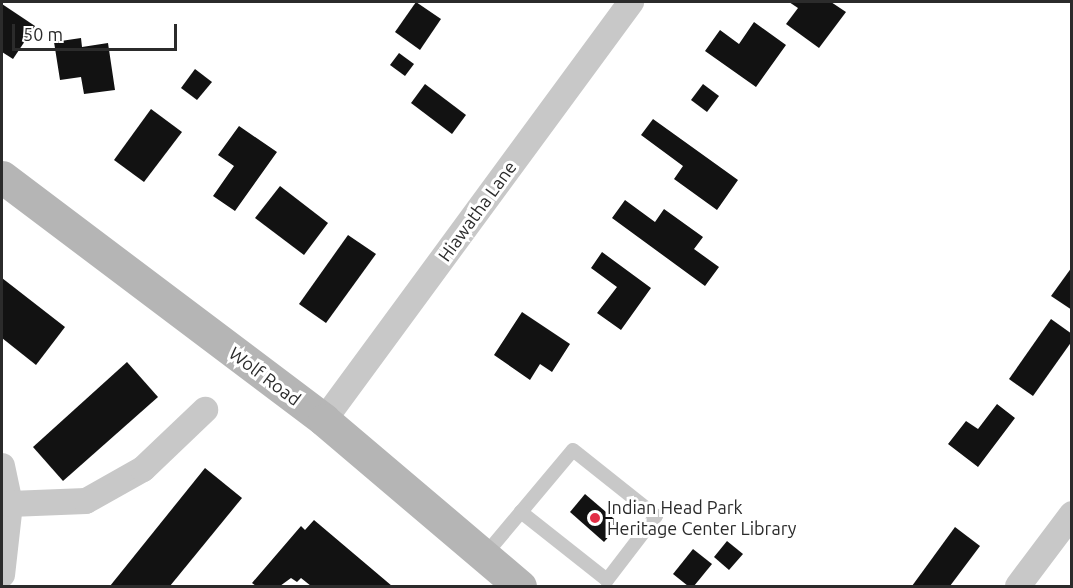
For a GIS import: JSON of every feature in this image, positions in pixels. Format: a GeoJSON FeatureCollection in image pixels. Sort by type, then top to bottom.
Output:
{"type":"FeatureCollection","features":[{"type":"Feature","properties":{"kind":"street","name":"Hiawatha Lane"},"geometry":{"type":"LineString","coordinates":[[324,420],[631,2]]}},
{"type":"Feature","properties":{"kind":"street","name":"Wolf Road"},"geometry":{"type":"LineString","coordinates":[[2,177],[324,420],[520,586]]}},
{"type":"Feature","properties":{"kind":"street"},"geometry":{"type":"LineString","coordinates":[[10,504],[86,501],[143,469],[205,410]]}},
{"type":"Feature","properties":{"kind":"street"},"geometry":{"type":"LineString","coordinates":[[2,466],[10,504],[2,575]]}},
{"type":"Feature","properties":{"kind":"street"},"geometry":{"type":"LineString","coordinates":[[1018,586],[1071,514]]}},
{"type":"Feature","properties":{"kind":"lane"},"geometry":{"type":"LineString","coordinates":[[484,556],[573,450],[656,516],[607,580],[521,512]]}},
{"type":"Feature","properties":{"kind":"building"},"geometry":{"type":"Polygon","coordinates":[[[416,2],[441,19],[420,50],[395,32],[416,2]]]}},
{"type":"Feature","properties":{"kind":"building"},"geometry":{"type":"Polygon","coordinates":[[[789,2],[831,2],[846,12],[819,48],[786,24],[798,8],[789,2]]]}},
{"type":"Feature","properties":{"kind":"building"},"geometry":{"type":"Polygon","coordinates":[[[2,4],[35,26],[13,59],[2,52],[2,4]]]}},
{"type":"Feature","properties":{"kind":"building"},"geometry":{"type":"Polygon","coordinates":[[[754,22],[786,45],[756,87],[705,51],[720,30],[739,44],[754,22]]]}},
{"type":"Feature","properties":{"kind":"building"},"geometry":{"type":"Polygon","coordinates":[[[81,38],[82,47],[108,43],[115,90],[84,94],[81,77],[60,80],[54,42],[81,38]]]}},
{"type":"Feature","properties":{"kind":"building"},"geometry":{"type":"Polygon","coordinates":[[[399,53],[414,64],[405,76],[390,65],[399,53]]]}},
{"type":"Feature","properties":{"kind":"building"},"geometry":{"type":"Polygon","coordinates":[[[195,69],[212,82],[197,100],[181,88],[195,69]]]}},
{"type":"Feature","properties":{"kind":"building"},"geometry":{"type":"Polygon","coordinates":[[[425,84],[466,115],[452,134],[411,103],[425,84]]]}},
{"type":"Feature","properties":{"kind":"building"},"geometry":{"type":"Polygon","coordinates":[[[703,84],[719,96],[707,112],[691,100],[703,84]]]}},
{"type":"Feature","properties":{"kind":"building"},"geometry":{"type":"Polygon","coordinates":[[[151,109],[182,132],[144,182],[114,160],[151,109]]]}},
{"type":"Feature","properties":{"kind":"building"},"geometry":{"type":"Polygon","coordinates":[[[653,119],[738,180],[717,210],[674,179],[683,166],[641,135],[653,119]]]}},
{"type":"Feature","properties":{"kind":"building"},"geometry":{"type":"Polygon","coordinates":[[[239,126],[277,152],[235,211],[213,196],[234,166],[218,155],[239,126]]]}},
{"type":"Feature","properties":{"kind":"building"},"geometry":{"type":"Polygon","coordinates":[[[280,186],[328,223],[304,255],[255,218],[280,186]]]}},
{"type":"Feature","properties":{"kind":"building"},"geometry":{"type":"Polygon","coordinates":[[[625,200],[655,222],[664,209],[703,237],[694,249],[719,267],[705,286],[612,218],[625,200]]]}},
{"type":"Feature","properties":{"kind":"building"},"geometry":{"type":"Polygon","coordinates":[[[348,235],[376,254],[326,323],[299,304],[348,235]]]}},
{"type":"Feature","properties":{"kind":"building"},"geometry":{"type":"Polygon","coordinates":[[[602,252],[651,288],[621,330],[597,313],[617,287],[591,268],[602,252]]]}},
{"type":"Feature","properties":{"kind":"building"},"geometry":{"type":"Polygon","coordinates":[[[1072,267],[1072,310],[1051,296],[1072,267]]]}},
{"type":"Feature","properties":{"kind":"building"},"geometry":{"type":"Polygon","coordinates":[[[2,278],[65,327],[36,365],[2,338],[2,278]]]}},
{"type":"Feature","properties":{"kind":"building"},"geometry":{"type":"Polygon","coordinates":[[[522,312],[570,344],[552,372],[540,364],[530,380],[494,355],[522,312]]]}},
{"type":"Feature","properties":{"kind":"building"},"geometry":{"type":"Polygon","coordinates":[[[1051,319],[1072,334],[1072,341],[1033,396],[1009,379],[1051,319]]]}},
{"type":"Feature","properties":{"kind":"building"},"geometry":{"type":"Polygon","coordinates":[[[127,362],[158,397],[63,481],[33,447],[127,362]]]}},
{"type":"Feature","properties":{"kind":"building"},"geometry":{"type":"Polygon","coordinates":[[[997,404],[1015,418],[978,467],[948,444],[966,421],[978,429],[997,404]]]}},
{"type":"Feature","properties":{"kind":"building"},"geometry":{"type":"Polygon","coordinates":[[[205,468],[242,498],[170,586],[110,586],[205,468]]]}},
{"type":"Feature","properties":{"kind":"building","name":"Indian Head Park Heritage Center Library"},"geometry":{"type":"Polygon","coordinates":[[[585,494],[620,524],[604,542],[570,512],[585,494]]]}},
{"type":"Feature","properties":{"kind":"building"},"geometry":{"type":"Polygon","coordinates":[[[314,520],[392,586],[311,586],[301,578],[297,582],[291,578],[280,586],[256,586],[252,583],[301,526],[305,530],[314,520]]]}},
{"type":"Feature","properties":{"kind":"building"},"geometry":{"type":"Polygon","coordinates":[[[955,527],[980,546],[950,586],[912,586],[955,527]]]}},
{"type":"Feature","properties":{"kind":"building"},"geometry":{"type":"Polygon","coordinates":[[[727,541],[743,554],[729,570],[714,557],[727,541]]]}},
{"type":"Feature","properties":{"kind":"building"},"geometry":{"type":"Polygon","coordinates":[[[693,549],[712,564],[694,586],[688,586],[673,574],[693,549]]]}},
{"type":"Feature","properties":{"kind":"place","name":"Indian Head Park Heritage Center Library"},"geometry":{"type":"Point","coordinates":[595,518]}}]}
